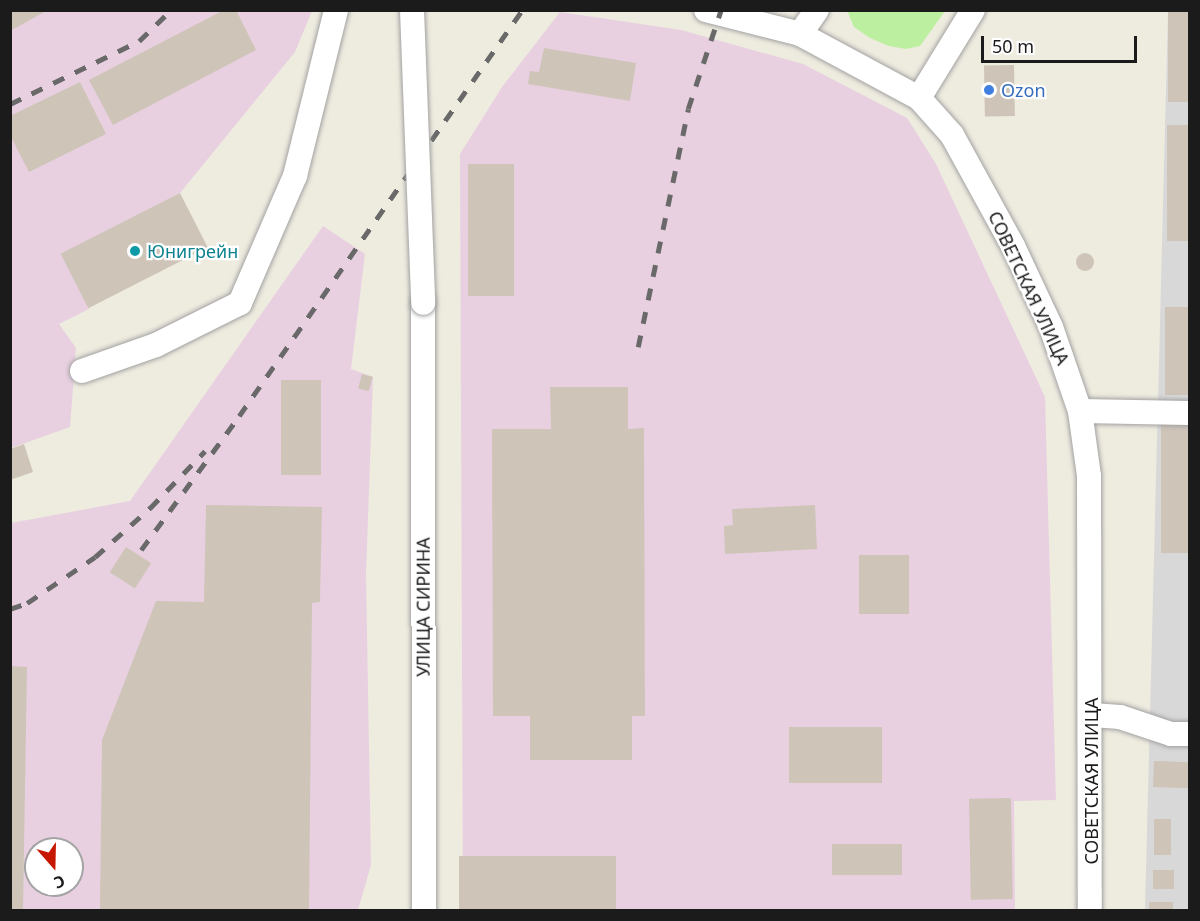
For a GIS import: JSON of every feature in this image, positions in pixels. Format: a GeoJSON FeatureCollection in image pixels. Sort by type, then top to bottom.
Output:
{"type":"FeatureCollection","features":[{"type":"Feature","properties":{"kind":"street"},"geometry":{"type":"LineString","coordinates":[[82,371],[156,345],[240,303],[295,176],[336,10]]}},
{"type":"Feature","properties":{"kind":"street","name":"УЛИЦА СИРИНА"},"geometry":{"type":"LineString","coordinates":[[412,10],[423,303],[424,910]]}},
{"type":"Feature","properties":{"kind":"street","name":"СОВЕТСКАЯ УЛИЦА"},"geometry":{"type":"LineString","coordinates":[[706,10],[800,34],[919,98],[952,135],[1012,246],[1051,327],[1080,411],[1089,476],[1092,715],[1090,910]]}},
{"type":"Feature","properties":{"kind":"street"},"geometry":{"type":"LineString","coordinates":[[800,34],[817,10]]}},
{"type":"Feature","properties":{"kind":"street"},"geometry":{"type":"LineString","coordinates":[[919,98],[973,10]]}},
{"type":"Feature","properties":{"kind":"street"},"geometry":{"type":"LineString","coordinates":[[1080,411],[1190,413]]}},
{"type":"Feature","properties":{"kind":"street"},"geometry":{"type":"LineString","coordinates":[[1092,715],[1120,717],[1171,734],[1190,734]]}},
{"type":"Feature","properties":{"kind":"shaded area"},"geometry":{"type":"Polygon","coordinates":[[[11,11],[312,11],[295,52],[180,193],[62,255],[89,309],[59,324],[76,348],[70,427],[11,448],[11,11]]]}},
{"type":"Feature","properties":{"kind":"shaded area"},"geometry":{"type":"Polygon","coordinates":[[[1168,11],[1189,11],[1189,910],[1145,910],[1168,11]]]}},
{"type":"Feature","properties":{"kind":"shaded area"},"geometry":{"type":"Polygon","coordinates":[[[560,12],[681,30],[803,64],[907,118],[936,164],[1045,397],[1056,800],[1014,801],[1015,910],[463,910],[460,154],[502,87],[560,12]]]}},
{"type":"Feature","properties":{"kind":"shaded area"},"geometry":{"type":"Polygon","coordinates":[[[323,226],[365,254],[351,369],[373,377],[366,574],[371,865],[358,910],[11,910],[11,523],[130,501],[323,226]]]}},
{"type":"Feature","properties":{"kind":"green space"},"geometry":{"type":"Polygon","coordinates":[[[847,10],[945,11],[920,46],[906,49],[889,46],[870,38],[854,27],[847,10]]]}},
{"type":"Feature","properties":{"kind":"building"},"geometry":{"type":"Polygon","coordinates":[[[10,10],[48,10],[10,31],[10,10]]]}},
{"type":"Feature","properties":{"kind":"building"},"geometry":{"type":"Polygon","coordinates":[[[224,10],[236,10],[256,50],[113,125],[89,80],[224,10]]]}},
{"type":"Feature","properties":{"kind":"building"},"geometry":{"type":"Polygon","coordinates":[[[1168,10],[1190,10],[1190,102],[1168,102],[1168,10]]]}},
{"type":"Feature","properties":{"kind":"building"},"geometry":{"type":"Polygon","coordinates":[[[544,48],[636,63],[630,101],[528,84],[530,71],[539,72],[544,48]]]}},
{"type":"Feature","properties":{"kind":"building"},"geometry":{"type":"Polygon","coordinates":[[[1014,65],[1015,116],[985,117],[984,66],[1014,65]]]}},
{"type":"Feature","properties":{"kind":"building"},"geometry":{"type":"Polygon","coordinates":[[[80,82],[106,134],[29,172],[10,135],[10,116],[80,82]]]}},
{"type":"Feature","properties":{"kind":"building"},"geometry":{"type":"Polygon","coordinates":[[[1167,125],[1190,125],[1190,241],[1167,241],[1167,125]]]}},
{"type":"Feature","properties":{"kind":"building"},"geometry":{"type":"Polygon","coordinates":[[[468,164],[514,164],[514,296],[468,296],[468,164]]]}},
{"type":"Feature","properties":{"kind":"building","name":"Юнигрейн"},"geometry":{"type":"Polygon","coordinates":[[[180,193],[208,247],[88,308],[61,254],[180,193]]]}},
{"type":"Feature","properties":{"kind":"building"},"geometry":{"type":"Polygon","coordinates":[[[1085,253],[1091,256],[1094,262],[1091,268],[1085,271],[1079,268],[1076,262],[1079,256],[1085,253]]]}},
{"type":"Feature","properties":{"kind":"building"},"geometry":{"type":"Polygon","coordinates":[[[1165,307],[1190,307],[1190,395],[1165,395],[1165,307]]]}},
{"type":"Feature","properties":{"kind":"building"},"geometry":{"type":"Polygon","coordinates":[[[362,374],[373,377],[369,391],[358,388],[362,374]]]}},
{"type":"Feature","properties":{"kind":"building"},"geometry":{"type":"Polygon","coordinates":[[[281,380],[321,380],[321,475],[281,475],[281,380]]]}},
{"type":"Feature","properties":{"kind":"building"},"geometry":{"type":"Polygon","coordinates":[[[550,387],[628,387],[628,429],[644,428],[645,716],[632,716],[632,760],[530,760],[530,716],[493,716],[492,429],[551,429],[550,387]]]}},
{"type":"Feature","properties":{"kind":"building"},"geometry":{"type":"Polygon","coordinates":[[[1161,424],[1190,424],[1190,553],[1161,553],[1161,424]]]}},
{"type":"Feature","properties":{"kind":"building"},"geometry":{"type":"Polygon","coordinates":[[[24,444],[33,472],[10,480],[10,449],[24,444]]]}},
{"type":"Feature","properties":{"kind":"building"},"geometry":{"type":"Polygon","coordinates":[[[206,505],[322,507],[320,602],[312,603],[309,910],[100,910],[102,740],[156,601],[204,602],[206,505]]]}},
{"type":"Feature","properties":{"kind":"building"},"geometry":{"type":"Polygon","coordinates":[[[815,505],[817,549],[725,554],[724,526],[733,525],[732,509],[815,505]]]}},
{"type":"Feature","properties":{"kind":"building"},"geometry":{"type":"Polygon","coordinates":[[[126,547],[151,563],[135,588],[110,572],[126,547]]]}},
{"type":"Feature","properties":{"kind":"building"},"geometry":{"type":"Polygon","coordinates":[[[859,555],[909,555],[909,614],[859,614],[859,555]]]}},
{"type":"Feature","properties":{"kind":"building"},"geometry":{"type":"Polygon","coordinates":[[[10,666],[27,667],[23,910],[10,910],[10,666]]]}},
{"type":"Feature","properties":{"kind":"building"},"geometry":{"type":"Polygon","coordinates":[[[789,727],[882,727],[882,783],[789,783],[789,727]]]}},
{"type":"Feature","properties":{"kind":"building"},"geometry":{"type":"Polygon","coordinates":[[[1154,761],[1190,762],[1189,788],[1153,787],[1154,761]]]}},
{"type":"Feature","properties":{"kind":"building"},"geometry":{"type":"Polygon","coordinates":[[[1011,798],[1013,899],[971,900],[969,799],[1011,798]]]}},
{"type":"Feature","properties":{"kind":"building"},"geometry":{"type":"Polygon","coordinates":[[[1154,819],[1171,819],[1171,855],[1154,855],[1154,819]]]}},
{"type":"Feature","properties":{"kind":"building"},"geometry":{"type":"Polygon","coordinates":[[[832,844],[902,844],[902,875],[832,875],[832,844]]]}},
{"type":"Feature","properties":{"kind":"building"},"geometry":{"type":"Polygon","coordinates":[[[459,856],[616,856],[616,910],[459,910],[459,856]]]}},
{"type":"Feature","properties":{"kind":"building"},"geometry":{"type":"Polygon","coordinates":[[[1153,870],[1174,870],[1174,889],[1153,889],[1153,870]]]}},
{"type":"Feature","properties":{"kind":"building"},"geometry":{"type":"Polygon","coordinates":[[[1149,902],[1173,902],[1173,910],[1149,910],[1149,902]]]}},
{"type":"Feature","properties":{"kind":"railway"},"geometry":{"type":"LineString","coordinates":[[10,104],[139,41],[171,10]]}},
{"type":"Feature","properties":{"kind":"railway"},"geometry":{"type":"LineString","coordinates":[[141,550],[239,416],[522,10]]}},
{"type":"Feature","properties":{"kind":"railway"},"geometry":{"type":"LineString","coordinates":[[638,347],[688,109],[721,10]]}},
{"type":"Feature","properties":{"kind":"railway"},"geometry":{"type":"LineString","coordinates":[[10,609],[27,603],[95,557],[150,508],[205,451]]}},
{"type":"Feature","properties":{"kind":"place","name":"Ozon"},"geometry":{"type":"Point","coordinates":[989,90]}},
{"type":"Feature","properties":{"kind":"place","name":"Юнигрейн"},"geometry":{"type":"Point","coordinates":[135,251]}}]}
